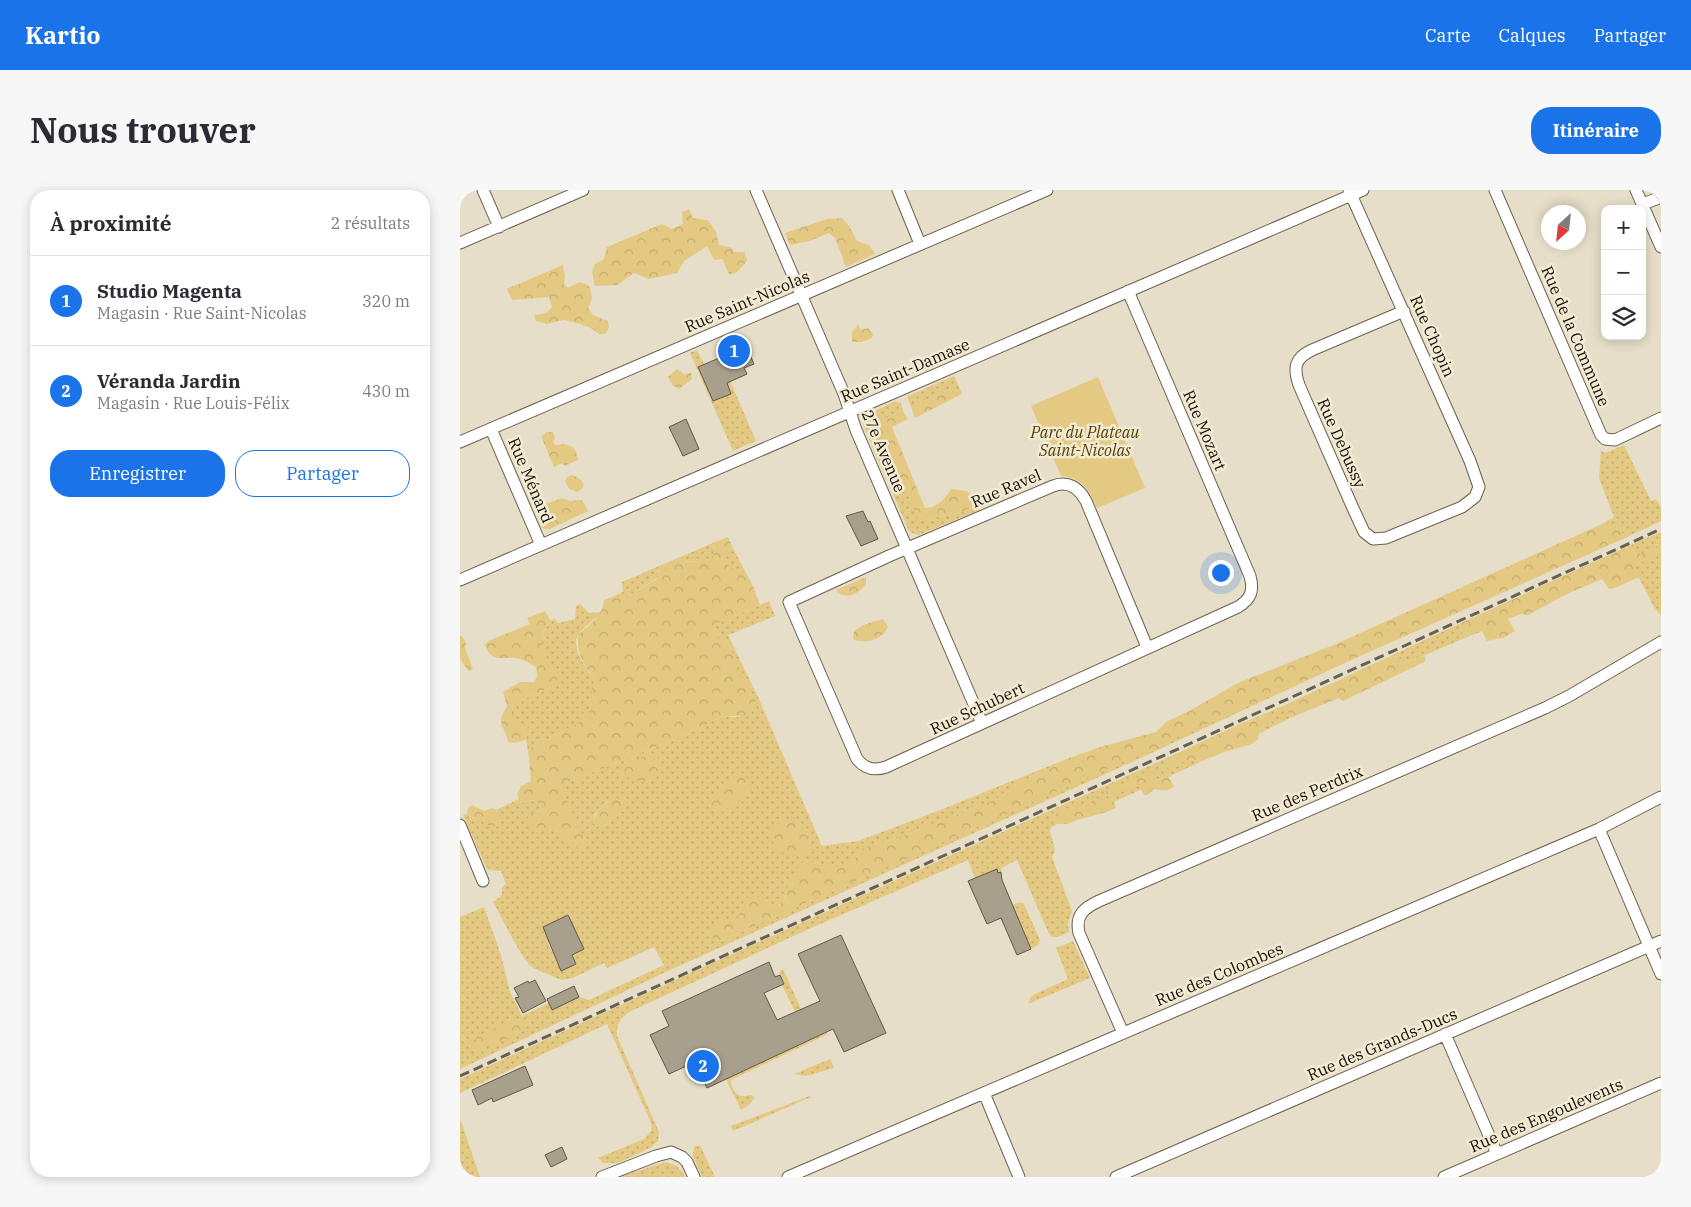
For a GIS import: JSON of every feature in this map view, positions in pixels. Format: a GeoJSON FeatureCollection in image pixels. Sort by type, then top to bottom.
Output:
{"type":"FeatureCollection","features":[{"type":"Feature","properties":{"kind":"street"},"geometry":{"type":"LineString","coordinates":[[483,190],[499,226]]}},
{"type":"Feature","properties":{"kind":"street"},"geometry":{"type":"LineString","coordinates":[[460,243],[582,190]]}},
{"type":"Feature","properties":{"kind":"street","name":"27e Avenue"},"geometry":{"type":"LineString","coordinates":[[756,190],[982,723]]}},
{"type":"Feature","properties":{"kind":"street"},"geometry":{"type":"LineString","coordinates":[[898,190],[920,244]]}},
{"type":"Feature","properties":{"kind":"street","name":"Rue Saint-Nicolas"},"geometry":{"type":"LineString","coordinates":[[460,442],[1046,190]]}},
{"type":"Feature","properties":{"kind":"street","name":"Rue Saint-Damase"},"geometry":{"type":"LineString","coordinates":[[460,580],[1128,292],[1350,193],[1363,190]]}},
{"type":"Feature","properties":{"kind":"street","name":"Rue de la Commune"},"geometry":{"type":"LineString","coordinates":[[1495,190],[1598,429],[1605,439],[1615,440],[1661,418]]}},
{"type":"Feature","properties":{"kind":"street"},"geometry":{"type":"LineString","coordinates":[[1636,190],[1661,247]]}},
{"type":"Feature","properties":{"kind":"street","name":"Rue Chopin"},"geometry":{"type":"LineString","coordinates":[[1350,193],[1473,467],[1479,487],[1475,497]]}},
{"type":"Feature","properties":{"kind":"street"},"geometry":{"type":"LineString","coordinates":[[1643,204],[1661,197]]}},
{"type":"Feature","properties":{"kind":"street","name":"Rue Mozart"},"geometry":{"type":"LineString","coordinates":[[1128,292],[1252,581]]}},
{"type":"Feature","properties":{"kind":"street","name":"Rue Debussy"},"geometry":{"type":"LineString","coordinates":[[1404,311],[1303,354],[1298,361],[1296,370],[1299,385],[1352,506],[1368,536],[1373,539],[1386,538],[1462,507],[1475,497]]}},
{"type":"Feature","properties":{"kind":"street","name":"Rue Ménard"},"geometry":{"type":"LineString","coordinates":[[491,429],[541,545]]}},
{"type":"Feature","properties":{"kind":"street","name":"Rue Ravel"},"geometry":{"type":"LineString","coordinates":[[789,602],[907,548],[1059,484],[1070,485],[1081,493],[1086,501],[1147,647]]}},
{"type":"Feature","properties":{"kind":"street","name":"Rue Schubert"},"geometry":{"type":"LineString","coordinates":[[789,602],[857,759],[864,766],[873,769],[886,767],[1242,605],[1251,595],[1252,581]]}},
{"type":"Feature","properties":{"kind":"street","name":"Rue des Perdrix"},"geometry":{"type":"LineString","coordinates":[[1123,1033],[1077,927],[1079,916],[1086,908],[1125,889],[1545,708],[1661,642]]}},
{"type":"Feature","properties":{"kind":"street","name":"Rue des Colombes"},"geometry":{"type":"LineString","coordinates":[[788,1177],[1599,829],[1661,797]]}},
{"type":"Feature","properties":{"kind":"street"},"geometry":{"type":"LineString","coordinates":[[460,826],[483,880]]}},
{"type":"Feature","properties":{"kind":"street"},"geometry":{"type":"LineString","coordinates":[[1599,829],[1661,974]]}},
{"type":"Feature","properties":{"kind":"street","name":"Rue des Grands-Ducs"},"geometry":{"type":"LineString","coordinates":[[1116,1177],[1661,941]]}},
{"type":"Feature","properties":{"kind":"street"},"geometry":{"type":"LineString","coordinates":[[1445,1034],[1497,1154]]}},
{"type":"Feature","properties":{"kind":"street","name":"Rue des Engoulevents"},"geometry":{"type":"LineString","coordinates":[[1444,1177],[1661,1084]]}},
{"type":"Feature","properties":{"kind":"street"},"geometry":{"type":"LineString","coordinates":[[984,1093],[1019,1177]]}},
{"type":"Feature","properties":{"kind":"street"},"geometry":{"type":"LineString","coordinates":[[602,1177],[671,1152],[682,1157],[687,1162],[694,1177]]}},
{"type":"Feature","properties":{"kind":"green space"},"geometry":{"type":"Polygon","coordinates":[[[689,209],[693,218],[708,220],[716,232],[719,245],[732,248],[734,252],[745,252],[747,261],[736,273],[729,274],[722,259],[714,260],[707,246],[684,261],[677,273],[649,279],[634,273],[617,285],[595,286],[592,272],[595,264],[604,259],[607,247],[662,224],[672,229],[683,224],[682,212],[689,209]]]}},
{"type":"Feature","properties":{"kind":"green space"},"geometry":{"type":"Polygon","coordinates":[[[842,218],[857,241],[869,245],[875,254],[846,267],[835,238],[829,233],[810,241],[790,245],[785,233],[827,219],[842,218]]]}},
{"type":"Feature","properties":{"kind":"green space"},"geometry":{"type":"Polygon","coordinates":[[[563,265],[564,285],[569,288],[577,283],[584,283],[590,287],[592,298],[588,308],[593,315],[608,321],[609,328],[605,334],[599,334],[591,328],[564,320],[547,324],[536,321],[534,315],[546,313],[552,307],[549,297],[512,300],[507,289],[563,265]]]}},
{"type":"Feature","properties":{"kind":"green space"},"geometry":{"type":"Polygon","coordinates":[[[858,324],[861,330],[868,328],[873,334],[872,338],[861,342],[852,342],[852,333],[858,324]]]}},
{"type":"Feature","properties":{"kind":"green space"},"geometry":{"type":"Polygon","coordinates":[[[697,350],[704,364],[698,367],[713,401],[731,394],[717,359],[720,357],[756,441],[733,451],[690,353],[697,350]]]}},
{"type":"Feature","properties":{"kind":"green space"},"geometry":{"type":"Polygon","coordinates":[[[677,369],[684,374],[691,373],[692,379],[679,389],[673,386],[668,377],[677,369]]]}},
{"type":"Feature","properties":{"kind":"green space"},"geometry":{"type":"Polygon","coordinates":[[[954,376],[962,394],[956,397],[950,389],[911,407],[908,396],[954,376]]]}},
{"type":"Feature","properties":{"kind":"green space","name":"Parc du Plateau Saint-Nicolas"},"geometry":{"type":"Polygon","coordinates":[[[1098,377],[1145,488],[1097,508],[1088,490],[1080,482],[1061,476],[1031,406],[1098,377]]]}},
{"type":"Feature","properties":{"kind":"green space"},"geometry":{"type":"Polygon","coordinates":[[[950,389],[956,397],[915,418],[911,407],[950,389]]]}},
{"type":"Feature","properties":{"kind":"green space"},"geometry":{"type":"Polygon","coordinates":[[[896,401],[901,403],[903,411],[883,420],[919,521],[965,511],[974,498],[979,510],[919,535],[909,531],[863,425],[863,418],[866,415],[896,401]]]}},
{"type":"Feature","properties":{"kind":"green space"},"geometry":{"type":"Polygon","coordinates":[[[903,411],[908,419],[892,427],[925,508],[933,507],[940,502],[951,489],[967,491],[974,498],[965,511],[919,521],[882,438],[879,425],[883,420],[903,411]]]}},
{"type":"Feature","properties":{"kind":"green space"},"geometry":{"type":"Polygon","coordinates":[[[547,432],[553,432],[555,438],[553,443],[556,445],[565,444],[572,446],[578,460],[565,466],[562,463],[554,467],[541,436],[547,432]]]}},
{"type":"Feature","properties":{"kind":"green space"},"geometry":{"type":"Polygon","coordinates":[[[1624,445],[1651,501],[1656,499],[1661,507],[1661,521],[1625,538],[1616,526],[1602,524],[1614,517],[1599,478],[1601,451],[1605,453],[1624,445]]]}},
{"type":"Feature","properties":{"kind":"green space"},"geometry":{"type":"Polygon","coordinates":[[[572,475],[581,480],[584,485],[577,492],[570,489],[565,482],[567,477],[572,475]]]}},
{"type":"Feature","properties":{"kind":"green space"},"geometry":{"type":"Polygon","coordinates":[[[562,498],[570,501],[582,500],[588,511],[550,529],[543,529],[535,508],[562,498]]]}},
{"type":"Feature","properties":{"kind":"green space"},"geometry":{"type":"Polygon","coordinates":[[[1609,523],[1619,527],[1625,538],[721,941],[715,940],[710,935],[711,928],[716,921],[725,919],[734,922],[739,916],[746,899],[750,897],[758,897],[774,907],[780,905],[786,898],[787,888],[799,864],[814,862],[826,866],[840,867],[854,860],[863,848],[897,838],[1001,797],[1030,777],[1050,769],[1064,760],[1100,747],[1156,732],[1166,722],[1238,683],[1336,644],[1602,524],[1609,523]]]}},
{"type":"Feature","properties":{"kind":"green space"},"geometry":{"type":"Polygon","coordinates":[[[1661,532],[1661,546],[1639,556],[1633,544],[1661,532]]]}},
{"type":"Feature","properties":{"kind":"green space"},"geometry":{"type":"Polygon","coordinates":[[[728,537],[733,548],[724,551],[722,558],[732,568],[746,573],[760,605],[714,625],[718,639],[727,642],[757,703],[750,715],[721,717],[685,735],[571,781],[559,782],[586,845],[579,849],[563,835],[553,830],[547,829],[531,832],[526,821],[530,814],[539,811],[540,804],[531,800],[520,803],[517,794],[521,786],[531,781],[528,750],[587,718],[592,702],[592,687],[596,682],[585,665],[578,649],[578,635],[601,611],[604,600],[612,597],[626,598],[658,578],[659,566],[669,562],[707,561],[714,555],[715,542],[728,537]]]}},
{"type":"Feature","properties":{"kind":"green space"},"geometry":{"type":"Polygon","coordinates":[[[715,542],[714,555],[707,561],[669,562],[715,542]]]}},
{"type":"Feature","properties":{"kind":"green space"},"geometry":{"type":"Polygon","coordinates":[[[1633,544],[1640,555],[1661,546],[1661,553],[1634,566],[1639,577],[1609,589],[1602,579],[1569,593],[1528,615],[1521,614],[1508,619],[1515,631],[1503,638],[1487,641],[1482,631],[1465,638],[1459,624],[1633,544]]]}},
{"type":"Feature","properties":{"kind":"green space"},"geometry":{"type":"Polygon","coordinates":[[[733,548],[746,573],[732,568],[722,558],[724,551],[733,548]]]}},
{"type":"Feature","properties":{"kind":"green space"},"geometry":{"type":"Polygon","coordinates":[[[1661,553],[1661,616],[1654,607],[1633,566],[1661,553]]]}},
{"type":"Feature","properties":{"kind":"green space"},"geometry":{"type":"Polygon","coordinates":[[[659,566],[658,577],[626,598],[612,597],[623,592],[622,582],[659,566]]]}},
{"type":"Feature","properties":{"kind":"green space"},"geometry":{"type":"Polygon","coordinates":[[[866,577],[866,585],[851,595],[843,595],[836,590],[866,577]]]}},
{"type":"Feature","properties":{"kind":"green space"},"geometry":{"type":"Polygon","coordinates":[[[769,601],[775,616],[728,635],[758,697],[822,846],[858,841],[1064,760],[1050,769],[1030,777],[1001,797],[897,838],[863,848],[854,860],[840,868],[814,862],[787,888],[785,898],[780,904],[774,907],[766,901],[741,910],[739,918],[734,922],[725,919],[710,935],[715,940],[721,941],[1398,638],[1132,762],[670,970],[460,1069],[460,917],[484,907],[501,955],[510,992],[522,1016],[549,1003],[552,1010],[579,997],[589,1000],[664,965],[654,947],[607,968],[604,963],[573,978],[561,980],[533,968],[516,945],[493,902],[502,895],[502,888],[506,884],[501,871],[489,870],[486,867],[463,815],[467,814],[483,819],[500,813],[496,810],[519,799],[521,803],[531,800],[540,804],[539,811],[544,828],[558,830],[572,843],[585,845],[559,782],[571,781],[685,735],[721,717],[740,717],[714,625],[769,601]],[[607,801],[595,814],[592,825],[602,826],[607,824],[625,809],[607,801]],[[568,915],[543,927],[561,971],[576,964],[572,955],[584,949],[568,915]]]}},
{"type":"Feature","properties":{"kind":"green space"},"geometry":{"type":"Polygon","coordinates":[[[580,604],[589,613],[602,612],[578,635],[576,640],[581,660],[596,682],[592,687],[592,702],[587,718],[528,750],[525,736],[507,706],[556,685],[558,676],[548,661],[542,647],[544,633],[554,618],[558,623],[575,619],[576,606],[580,604]]]}},
{"type":"Feature","properties":{"kind":"green space"},"geometry":{"type":"Polygon","coordinates":[[[545,611],[551,621],[543,635],[543,649],[549,663],[558,676],[556,685],[507,706],[503,692],[520,682],[534,682],[537,676],[536,667],[524,660],[494,657],[485,645],[488,641],[530,624],[527,618],[545,611]]]}},
{"type":"Feature","properties":{"kind":"green space"},"geometry":{"type":"Polygon","coordinates":[[[883,619],[888,627],[882,635],[867,641],[853,639],[854,631],[863,625],[883,619]]]}},
{"type":"Feature","properties":{"kind":"green space"},"geometry":{"type":"Polygon","coordinates":[[[1459,624],[1465,638],[1406,663],[1402,662],[1398,656],[1386,658],[1459,624]]]}},
{"type":"Feature","properties":{"kind":"green space"},"geometry":{"type":"Polygon","coordinates":[[[460,636],[462,636],[466,643],[465,648],[473,669],[468,671],[460,658],[460,636]]]}},
{"type":"Feature","properties":{"kind":"green space"},"geometry":{"type":"Polygon","coordinates":[[[1398,656],[1402,658],[1402,662],[1406,663],[1424,656],[1426,661],[1343,701],[1339,698],[1292,717],[1284,708],[1285,705],[1386,658],[1398,656]]]}},
{"type":"Feature","properties":{"kind":"green space"},"geometry":{"type":"Polygon","coordinates":[[[1285,705],[1284,708],[1292,717],[1258,734],[1260,729],[1271,724],[1270,714],[1240,724],[1285,705]]]}},
{"type":"Feature","properties":{"kind":"green space"},"geometry":{"type":"Polygon","coordinates":[[[507,706],[519,725],[528,726],[525,740],[514,743],[508,742],[501,721],[507,706]]]}},
{"type":"Feature","properties":{"kind":"green space"},"geometry":{"type":"Polygon","coordinates":[[[1275,714],[1276,717],[1271,724],[1260,729],[1258,739],[1252,744],[1224,752],[1200,762],[1192,759],[1164,769],[1162,765],[1173,759],[1180,752],[1240,724],[1275,714]]]}},
{"type":"Feature","properties":{"kind":"green space"},"geometry":{"type":"Polygon","coordinates":[[[1180,752],[1163,765],[1192,759],[1200,762],[1168,777],[1151,781],[1151,776],[1139,786],[1142,789],[1114,802],[1109,798],[1099,798],[1088,806],[1077,805],[1053,815],[1057,824],[1050,831],[1055,850],[1052,857],[1072,911],[1068,923],[1069,932],[1057,937],[1052,937],[1049,934],[1017,860],[1001,868],[1002,871],[998,873],[996,869],[975,878],[968,860],[811,928],[629,1012],[619,1022],[617,1036],[659,1132],[658,1141],[650,1148],[618,1163],[604,1163],[598,1158],[644,1139],[651,1131],[652,1125],[607,1024],[460,1093],[460,1079],[1180,752]]]}},
{"type":"Feature","properties":{"kind":"green space"},"geometry":{"type":"Polygon","coordinates":[[[657,756],[661,765],[657,776],[642,782],[623,776],[620,771],[622,764],[633,759],[657,756]]]}},
{"type":"Feature","properties":{"kind":"green space"},"geometry":{"type":"Polygon","coordinates":[[[1159,767],[1151,776],[1151,781],[1168,777],[1174,786],[1169,790],[1154,789],[1147,795],[1144,795],[1139,786],[1106,795],[1106,792],[1159,767]]]}},
{"type":"Feature","properties":{"kind":"green space"},"geometry":{"type":"Polygon","coordinates":[[[742,773],[750,781],[753,789],[731,807],[714,811],[709,805],[715,793],[726,782],[742,773]]]}},
{"type":"Feature","properties":{"kind":"green space"},"geometry":{"type":"Polygon","coordinates":[[[616,798],[624,802],[625,809],[607,824],[602,826],[592,825],[600,808],[616,798]]]}},
{"type":"Feature","properties":{"kind":"green space"},"geometry":{"type":"Polygon","coordinates":[[[1099,798],[1109,798],[1114,802],[1116,808],[1069,823],[1057,824],[1053,815],[1077,805],[1088,805],[1099,798]]]}},
{"type":"Feature","properties":{"kind":"green space"},"geometry":{"type":"Polygon","coordinates":[[[472,805],[484,811],[493,808],[500,813],[501,821],[495,826],[487,825],[467,814],[468,808],[472,805]]]}},
{"type":"Feature","properties":{"kind":"green space"},"geometry":{"type":"Polygon","coordinates":[[[780,821],[792,822],[800,827],[809,839],[813,852],[786,854],[777,849],[771,833],[780,821]]]}},
{"type":"Feature","properties":{"kind":"green space"},"geometry":{"type":"Polygon","coordinates":[[[1020,902],[1024,904],[1040,940],[1038,945],[1031,949],[1012,905],[1020,902]]]}},
{"type":"Feature","properties":{"kind":"green space"},"geometry":{"type":"Polygon","coordinates":[[[1073,941],[1090,978],[1028,1004],[1031,996],[1068,979],[1056,948],[1073,941]]]}},
{"type":"Feature","properties":{"kind":"green space"},"geometry":{"type":"Polygon","coordinates":[[[783,969],[801,1009],[795,1012],[782,985],[784,983],[779,972],[783,969]]]}},
{"type":"Feature","properties":{"kind":"green space"},"geometry":{"type":"Polygon","coordinates":[[[529,1017],[529,1022],[516,1035],[474,1051],[470,1049],[471,1042],[506,1022],[529,1017]]]}},
{"type":"Feature","properties":{"kind":"green space"},"geometry":{"type":"Polygon","coordinates":[[[827,1032],[828,1034],[731,1080],[732,1088],[736,1094],[755,1097],[749,1105],[741,1110],[726,1079],[827,1032]]]}},
{"type":"Feature","properties":{"kind":"green space"},"geometry":{"type":"Polygon","coordinates":[[[830,1059],[834,1068],[806,1076],[794,1074],[830,1059]]]}},
{"type":"Feature","properties":{"kind":"green space"},"geometry":{"type":"Polygon","coordinates":[[[811,1097],[733,1131],[731,1126],[811,1097]]]}},
{"type":"Feature","properties":{"kind":"green space"},"geometry":{"type":"Polygon","coordinates":[[[460,1118],[480,1177],[460,1177],[460,1118]]]}},
{"type":"Feature","properties":{"kind":"green space"},"geometry":{"type":"Polygon","coordinates":[[[700,1145],[715,1177],[702,1177],[693,1156],[694,1147],[700,1145]]]}},
{"type":"Feature","properties":{"kind":"green space"},"geometry":{"type":"Polygon","coordinates":[[[666,1162],[677,1166],[686,1177],[619,1177],[666,1162]]]}},
{"type":"Feature","properties":{"kind":"building"},"geometry":{"type":"Polygon","coordinates":[[[745,344],[754,364],[744,368],[747,374],[727,383],[731,394],[713,401],[698,367],[731,353],[729,350],[745,344]]]}},
{"type":"Feature","properties":{"kind":"building"},"geometry":{"type":"Polygon","coordinates":[[[686,419],[699,449],[683,456],[669,427],[686,419]]]}},
{"type":"Feature","properties":{"kind":"building"},"geometry":{"type":"Polygon","coordinates":[[[863,511],[878,539],[861,546],[846,516],[863,511]]]}},
{"type":"Feature","properties":{"kind":"building"},"geometry":{"type":"Polygon","coordinates":[[[997,869],[998,873],[1001,872],[1002,880],[1031,949],[1017,955],[1001,918],[987,924],[968,881],[997,869]]]}},
{"type":"Feature","properties":{"kind":"building"},"geometry":{"type":"Polygon","coordinates":[[[568,915],[584,949],[572,955],[576,964],[561,971],[543,927],[568,915]]]}},
{"type":"Feature","properties":{"kind":"building"},"geometry":{"type":"Polygon","coordinates":[[[841,935],[886,1033],[844,1052],[833,1029],[707,1088],[695,1062],[669,1074],[650,1035],[669,1026],[662,1011],[769,962],[775,977],[780,975],[784,984],[764,993],[777,1020],[820,1001],[798,954],[841,935]]]}},
{"type":"Feature","properties":{"kind":"building"},"geometry":{"type":"Polygon","coordinates":[[[535,980],[546,1001],[523,1013],[515,998],[519,997],[514,988],[528,981],[529,983],[535,980]]]}},
{"type":"Feature","properties":{"kind":"building"},"geometry":{"type":"Polygon","coordinates":[[[574,986],[579,997],[552,1010],[547,999],[574,986]]]}},
{"type":"Feature","properties":{"kind":"building"},"geometry":{"type":"Polygon","coordinates":[[[525,1066],[533,1085],[493,1102],[492,1098],[478,1105],[472,1090],[525,1066]]]}},
{"type":"Feature","properties":{"kind":"building"},"geometry":{"type":"Polygon","coordinates":[[[562,1147],[567,1159],[551,1167],[545,1155],[562,1147]]]}},
{"type":"Feature","properties":{"kind":"railway"},"geometry":{"type":"LineString","coordinates":[[460,1076],[1661,529]]}},
{"type":"Feature","properties":{"kind":"place","name":"Studio Magenta"},"geometry":{"type":"Point","coordinates":[734,351]}},
{"type":"Feature","properties":{"kind":"place","name":"Véranda Jardin"},"geometry":{"type":"Point","coordinates":[703,1066]}}]}
